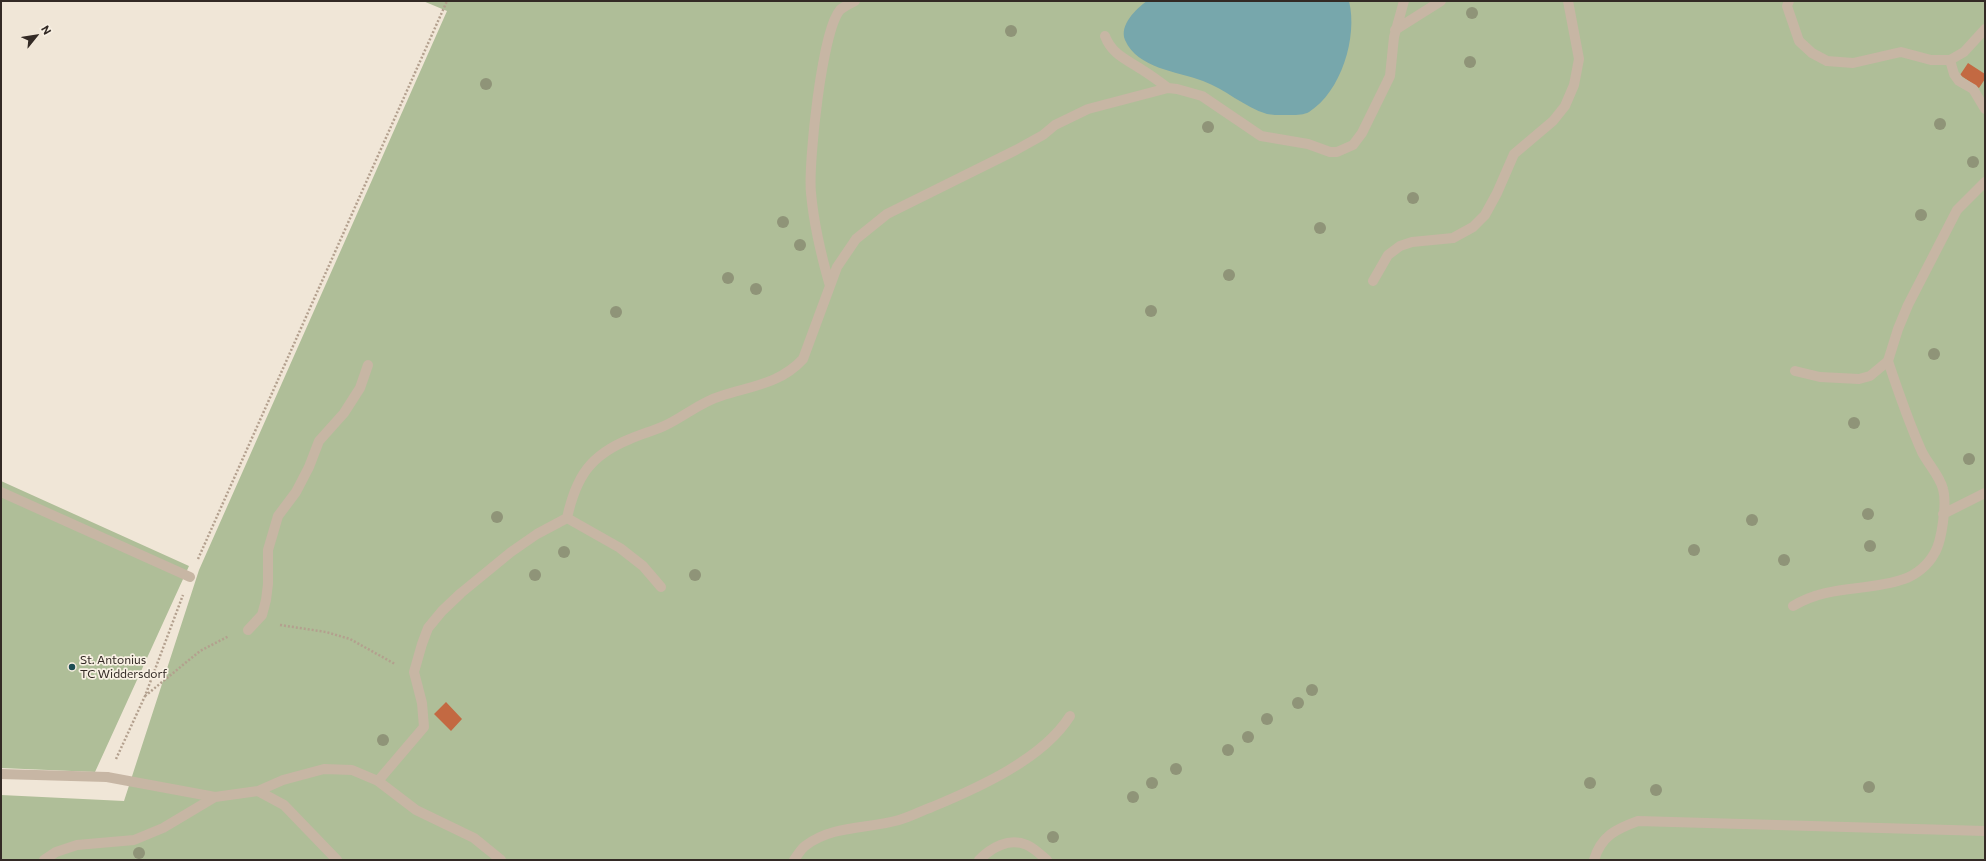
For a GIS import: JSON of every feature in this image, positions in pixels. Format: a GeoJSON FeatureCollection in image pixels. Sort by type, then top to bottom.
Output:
{"type":"FeatureCollection","features":[{"type":"Feature","properties":{"kind":"street"},"geometry":{"type":"LineString","coordinates":[[830,286],[818,247],[811,192],[813,133],[824,59],[833,23],[840,10],[855,1]]}},
{"type":"Feature","properties":{"kind":"street"},"geometry":{"type":"LineString","coordinates":[[1105,36],[1108,46],[1114,53],[1145,71],[1168,88],[1202,96],[1261,136],[1308,144],[1330,152],[1337,152],[1353,145],[1362,134],[1390,76],[1395,30],[1404,1]]}},
{"type":"Feature","properties":{"kind":"street"},"geometry":{"type":"LineString","coordinates":[[1395,30],[1441,1]]}},
{"type":"Feature","properties":{"kind":"street"},"geometry":{"type":"LineString","coordinates":[[1373,281],[1388,255],[1400,246],[1412,242],[1453,238],[1473,227],[1485,214],[1498,194],[1514,154],[1553,121],[1565,106],[1574,85],[1579,59],[1568,1]]}},
{"type":"Feature","properties":{"kind":"street"},"geometry":{"type":"LineString","coordinates":[[1786,3],[1799,40],[1812,53],[1827,61],[1853,63],[1901,52],[1931,60],[1950,60],[1964,52],[1985,29]]}},
{"type":"Feature","properties":{"kind":"street"},"geometry":{"type":"LineString","coordinates":[[1950,60],[1954,74],[1959,81],[1973,89],[1978,94],[1985,109]]}},
{"type":"Feature","properties":{"kind":"street"},"geometry":{"type":"LineString","coordinates":[[567,518],[571,498],[578,481],[588,466],[600,455],[630,439],[665,426],[701,404],[719,396],[770,382],[795,368],[802,359],[837,267],[856,239],[887,214],[1016,150],[1042,135],[1055,125],[1088,109],[1168,88]]}},
{"type":"Feature","properties":{"kind":"street"},"geometry":{"type":"LineString","coordinates":[[1795,371],[1820,377],[1843,380],[1859,379],[1870,376],[1888,361],[1898,328],[1908,305],[1957,210],[1985,182]]}},
{"type":"Feature","properties":{"kind":"street"},"geometry":{"type":"LineString","coordinates":[[1793,606],[1816,595],[1831,591],[1891,583],[1916,573],[1935,553],[1941,534],[1945,500],[1943,487],[1917,441],[1888,361]]}},
{"type":"Feature","properties":{"kind":"street"},"geometry":{"type":"LineString","coordinates":[[248,630],[262,614],[266,600],[268,584],[268,550],[278,516],[296,492],[309,467],[319,441],[344,413],[360,388],[368,365]]}},
{"type":"Feature","properties":{"kind":"street"},"geometry":{"type":"LineString","coordinates":[[1,492],[190,577]]}},
{"type":"Feature","properties":{"kind":"street"},"geometry":{"type":"LineString","coordinates":[[1943,514],[1985,493]]}},
{"type":"Feature","properties":{"kind":"street"},"geometry":{"type":"LineString","coordinates":[[567,518],[620,548],[643,566],[661,587]]}},
{"type":"Feature","properties":{"kind":"street"},"geometry":{"type":"LineString","coordinates":[[378,781],[424,727],[422,703],[414,672],[428,628],[442,611],[461,593],[511,552],[537,534],[567,518]]}},
{"type":"Feature","properties":{"kind":"street"},"geometry":{"type":"LineString","coordinates":[[794,860],[805,846],[824,835],[899,820],[958,796],[1004,774],[1046,744],[1062,729],[1070,716]]}},
{"type":"Feature","properties":{"kind":"street"},"geometry":{"type":"LineString","coordinates":[[1,774],[107,777],[215,797],[258,791],[283,780],[324,769],[352,770],[378,781],[416,810],[474,838],[501,860]]}},
{"type":"Feature","properties":{"kind":"street"},"geometry":{"type":"LineString","coordinates":[[258,791],[284,805],[337,860]]}},
{"type":"Feature","properties":{"kind":"street"},"geometry":{"type":"LineString","coordinates":[[44,860],[56,852],[77,845],[134,840],[163,828],[215,797]]}},
{"type":"Feature","properties":{"kind":"street"},"geometry":{"type":"LineString","coordinates":[[1594,860],[1598,848],[1615,830],[1638,821],[1985,831]]}},
{"type":"Feature","properties":{"kind":"street"},"geometry":{"type":"LineString","coordinates":[[979,860],[988,850],[1007,842],[1027,845],[1047,860]]}},
{"type":"Feature","properties":{"kind":"path"},"geometry":{"type":"LineString","coordinates":[[107,777],[145,696],[190,577],[447,1]]}},
{"type":"Feature","properties":{"kind":"path"},"geometry":{"type":"LineString","coordinates":[[145,696],[200,652],[229,636],[248,630],[278,625],[326,632],[350,639],[414,672]]}},
{"type":"Feature","properties":{"kind":"green space"},"geometry":{"type":"Polygon","coordinates":[[[423,1],[1985,1],[1985,860],[1,860],[1,795],[124,801],[199,570],[447,11],[423,1]]]}},
{"type":"Feature","properties":{"kind":"green space","name":"St. Antonius TC Widdersdorf"},"geometry":{"type":"Polygon","coordinates":[[[1,481],[189,566],[95,772],[1,768],[1,481]]]}},
{"type":"Feature","properties":{"kind":"water"},"geometry":{"type":"Polygon","coordinates":[[[1147,1],[1349,1],[1351,31],[1349,47],[1338,78],[1330,91],[1320,103],[1309,112],[1296,115],[1267,114],[1250,107],[1211,84],[1159,68],[1139,57],[1131,50],[1125,40],[1124,29],[1126,23],[1138,8],[1147,1]]]}},
{"type":"Feature","properties":{"kind":"building"},"geometry":{"type":"Polygon","coordinates":[[[1968,63],[1985,74],[1985,79],[1979,88],[1960,75],[1968,63]]]}},
{"type":"Feature","properties":{"kind":"building"},"geometry":{"type":"Polygon","coordinates":[[[446,702],[462,719],[451,731],[434,714],[446,702]]]}},
{"type":"Feature","properties":{"kind":"place","name":"St. Antonius TC Widdersdorf"},"geometry":{"type":"Point","coordinates":[72,667]}}]}
